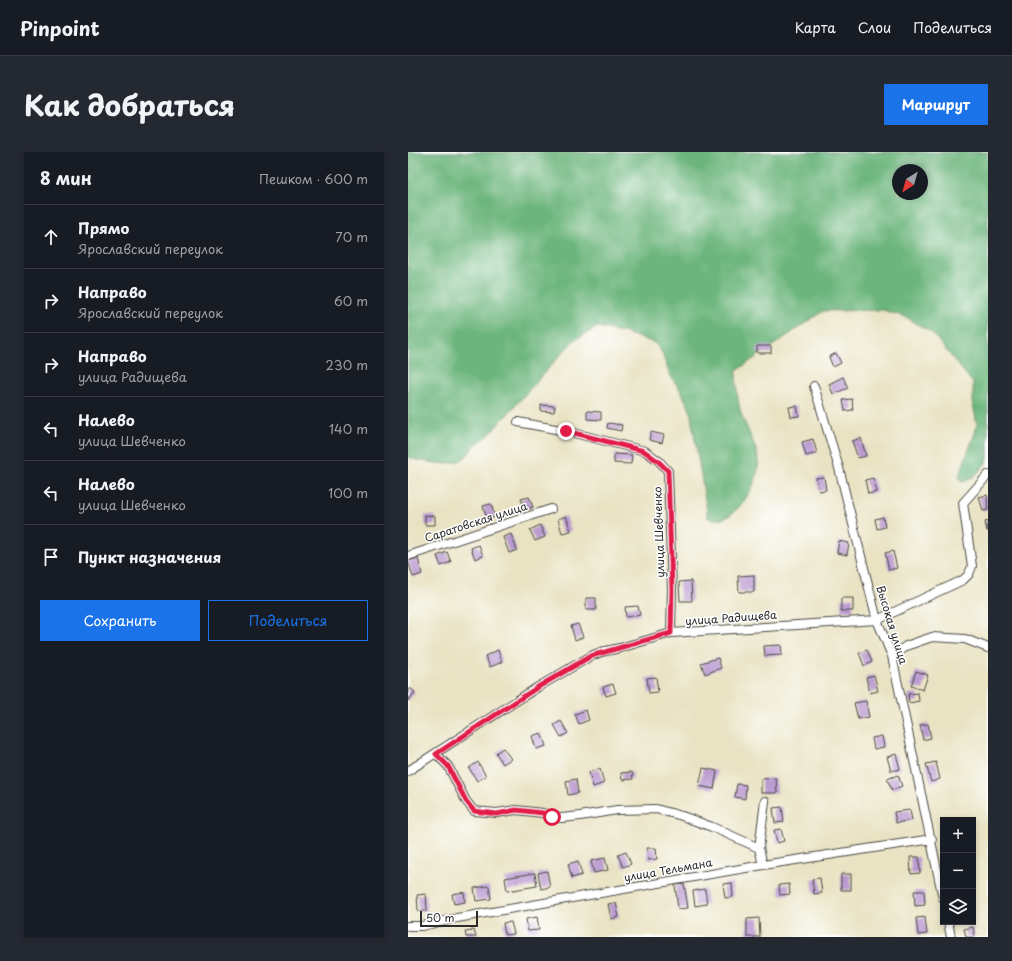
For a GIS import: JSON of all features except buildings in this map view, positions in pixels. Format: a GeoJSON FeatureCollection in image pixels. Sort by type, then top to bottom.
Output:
{"type":"FeatureCollection","features":[{"type":"Feature","properties":{"kind":"street","name":"Высокая улица"},"geometry":{"type":"LineString","coordinates":[[814,386],[839,468],[877,620],[892,656],[932,839],[941,889]]}},
{"type":"Feature","properties":{"kind":"street","name":"улица Шевченко"},"geometry":{"type":"LineString","coordinates":[[518,422],[566,431],[644,451],[668,471],[672,589],[671,633]]}},
{"type":"Feature","properties":{"kind":"street"},"geometry":{"type":"LineString","coordinates":[[877,620],[963,580],[969,574],[972,566],[963,503],[988,474]]}},
{"type":"Feature","properties":{"kind":"street","name":"Саратовская улица"},"geometry":{"type":"LineString","coordinates":[[408,556],[551,510]]}},
{"type":"Feature","properties":{"kind":"street","name":"улица Радищева"},"geometry":{"type":"LineString","coordinates":[[408,771],[538,687],[591,656],[671,633],[877,620]]}},
{"type":"Feature","properties":{"kind":"street"},"geometry":{"type":"LineString","coordinates":[[892,656],[906,646],[932,637],[965,639],[988,648]]}},
{"type":"Feature","properties":{"kind":"street"},"geometry":{"type":"LineString","coordinates":[[436,754],[448,766],[466,801],[474,811],[497,814],[516,810],[543,813],[552,817],[562,818],[617,810],[656,809],[712,826],[759,848]]}},
{"type":"Feature","properties":{"kind":"street"},"geometry":{"type":"LineString","coordinates":[[763,865],[759,848],[765,801]]}},
{"type":"Feature","properties":{"kind":"street","name":"улица Тельмана"},"geometry":{"type":"LineString","coordinates":[[408,926],[422,926],[457,918],[763,865],[932,839]]}},
{"type":"Feature","properties":{"kind":"street"},"geometry":{"type":"LineString","coordinates":[[949,925],[951,937]]}},
{"type":"Feature","properties":{"kind":"green space"},"geometry":{"type":"Polygon","coordinates":[[[408,152],[988,152],[988,459],[983,467],[971,478],[963,482],[960,481],[959,476],[977,424],[973,404],[973,383],[932,333],[906,317],[883,310],[823,311],[736,371],[737,392],[740,408],[757,453],[758,468],[757,476],[751,490],[743,502],[731,514],[721,519],[717,520],[708,518],[690,410],[682,393],[670,375],[661,351],[655,343],[626,333],[598,327],[573,341],[486,438],[476,444],[463,459],[451,463],[420,461],[408,457],[408,152]]]}},
{"type":"Feature","properties":{"kind":"route"},"geometry":{"type":"LineString","coordinates":[[552,817],[543,813],[516,810],[497,814],[474,811],[466,801],[448,766],[436,754],[538,687],[591,656],[671,633],[672,589],[668,471],[644,451],[566,431]]}}]}
